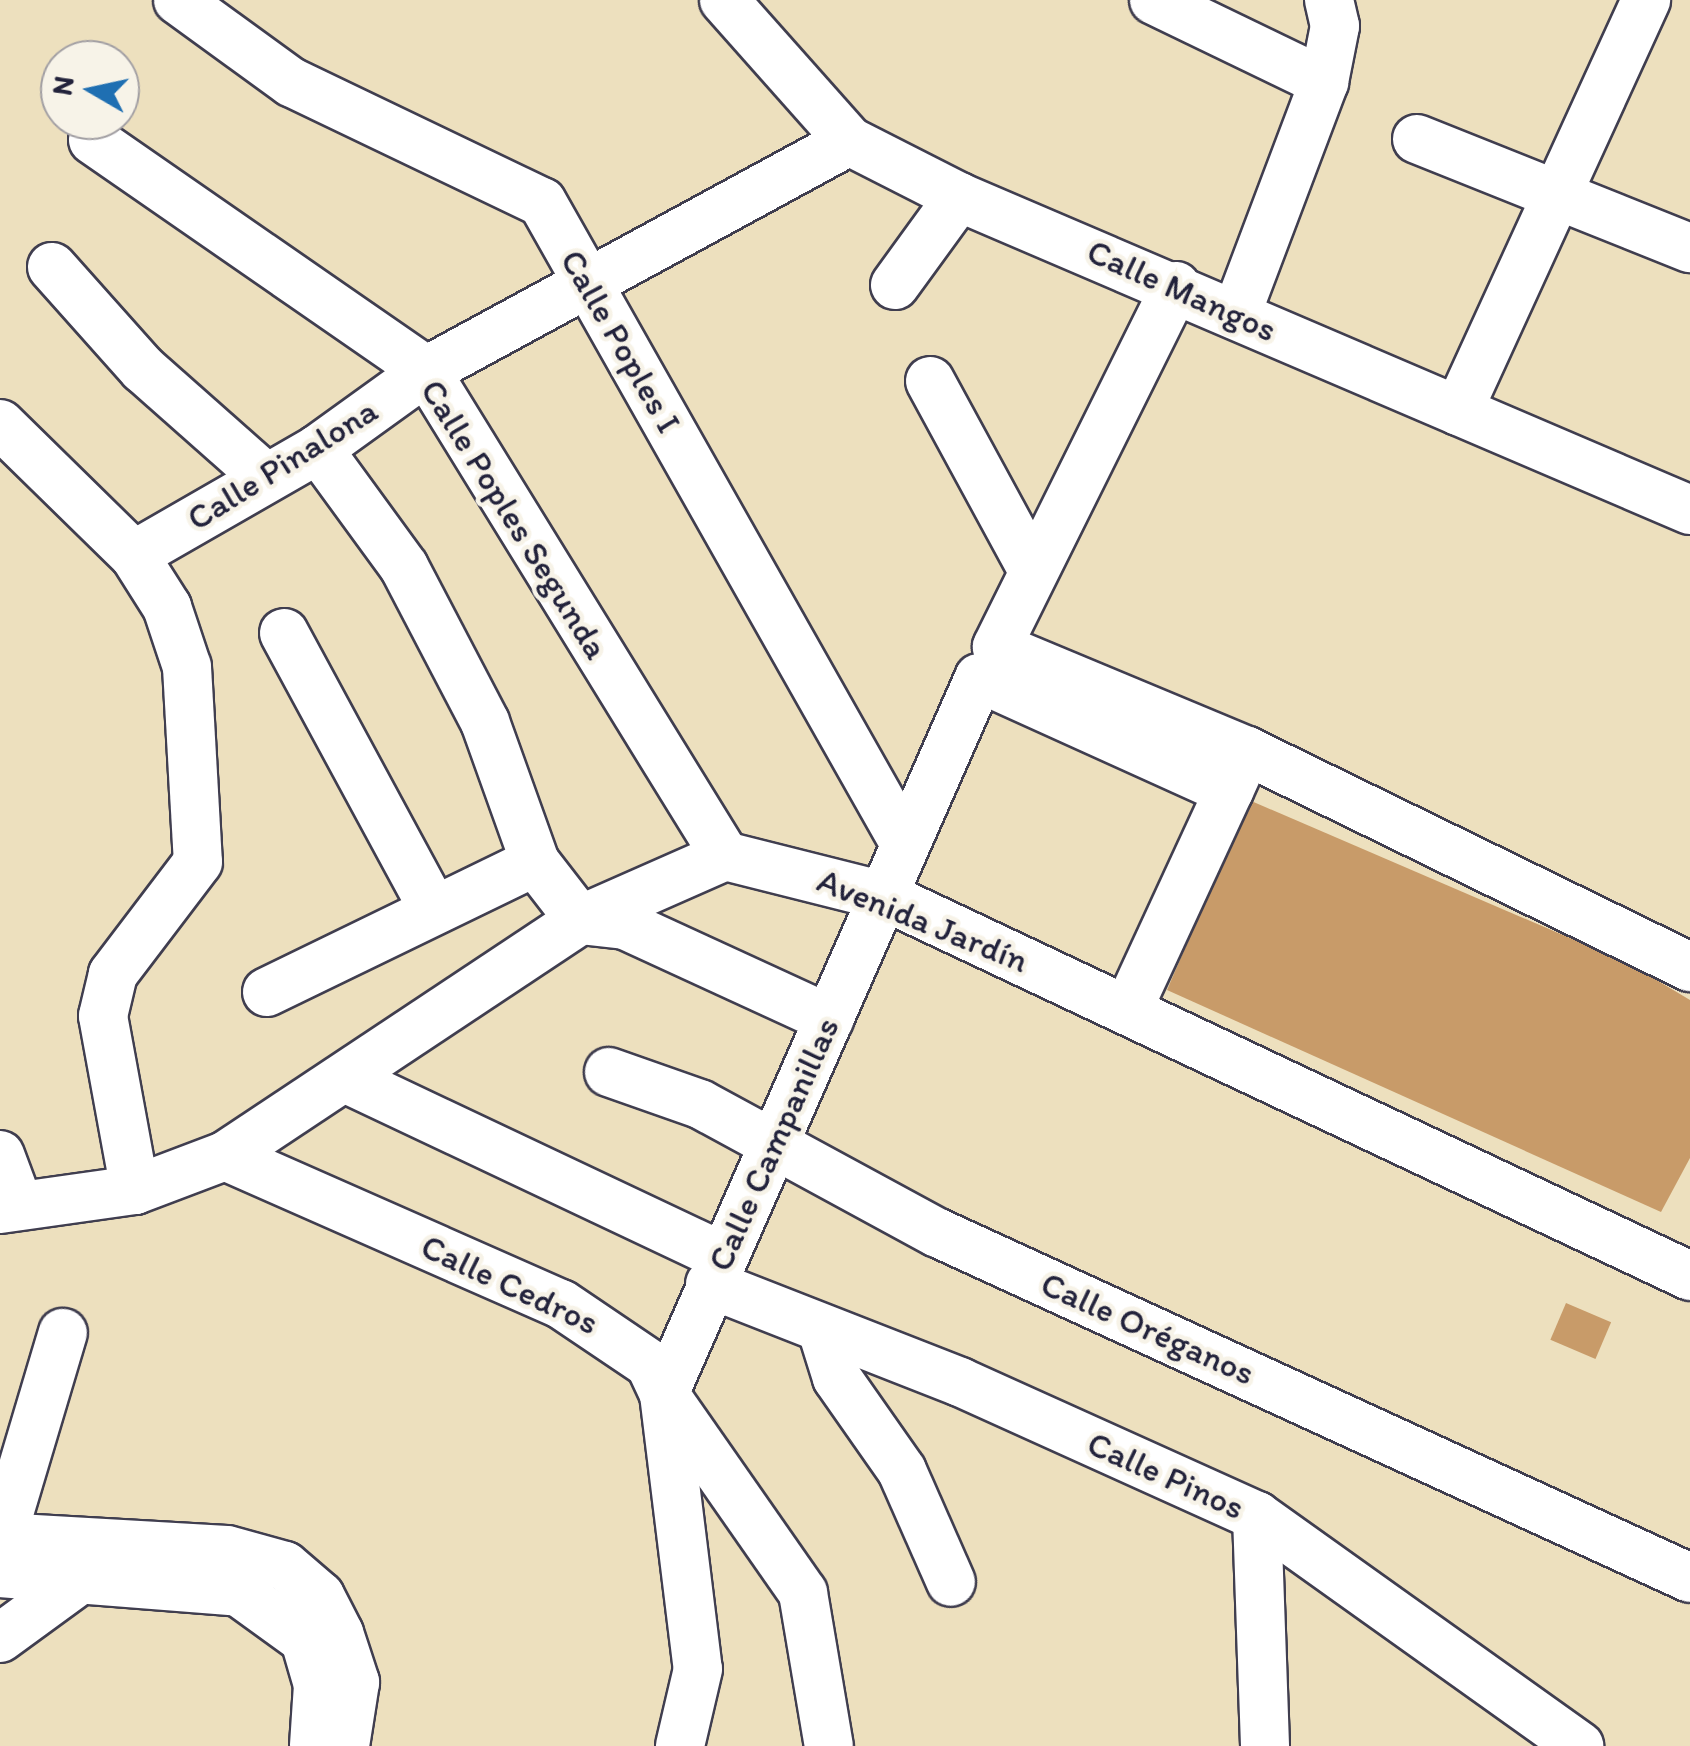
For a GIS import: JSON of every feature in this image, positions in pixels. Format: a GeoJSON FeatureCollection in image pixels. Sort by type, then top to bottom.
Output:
{"type":"FeatureCollection","features":[{"type":"Feature","properties":{"kind":"street","name":"Calle Poples I"},"geometry":{"type":"LineString","coordinates":[[178,0],[291,82],[542,202],[906,844]]}},
{"type":"Feature","properties":{"kind":"street","name":"Calle Mangos"},"geometry":{"type":"LineString","coordinates":[[724,0],[849,141],[959,197],[1176,286],[1690,510]]}},
{"type":"Feature","properties":{"kind":"street"},"geometry":{"type":"LineString","coordinates":[[1154,0],[1324,82]]}},
{"type":"Feature","properties":{"kind":"street"},"geometry":{"type":"LineString","coordinates":[[1236,315],[1324,82],[1335,26],[1329,0]]}},
{"type":"Feature","properties":{"kind":"street"},"geometry":{"type":"LineString","coordinates":[[1458,411],[1646,0]]}},
{"type":"Feature","properties":{"kind":"street"},"geometry":{"type":"LineString","coordinates":[[1417,139],[1690,248]]}},
{"type":"Feature","properties":{"kind":"street","name":"Calle Poples Segunda"},"geometry":{"type":"LineString","coordinates":[[93,140],[426,371],[726,856]]}},
{"type":"Feature","properties":{"kind":"street","name":"Calle Pinalona"},"geometry":{"type":"LineString","coordinates":[[134,556],[264,476],[318,449],[426,371],[590,287],[849,141]]}},
{"type":"Feature","properties":{"kind":"street"},"geometry":{"type":"LineString","coordinates":[[895,285],[959,197]]}},
{"type":"Feature","properties":{"kind":"street"},"geometry":{"type":"LineString","coordinates":[[52,267],[143,370],[264,476]]}},
{"type":"Feature","properties":{"kind":"street","name":"Calle Campanillas"},"geometry":{"type":"LineString","coordinates":[[664,1394],[988,662],[1176,286]]}},
{"type":"Feature","properties":{"kind":"street"},"geometry":{"type":"LineString","coordinates":[[930,381],[1033,571]]}},
{"type":"Feature","properties":{"kind":"street"},"geometry":{"type":"LineString","coordinates":[[0,424],[134,556],[167,608],[187,667],[200,808],[198,862],[113,974],[103,1016],[135,1190]]}},
{"type":"Feature","properties":{"kind":"street"},"geometry":{"type":"LineString","coordinates":[[318,449],[413,584],[485,722],[535,862],[580,920],[625,925],[829,1019]]}},
{"type":"Feature","properties":{"kind":"street"},"geometry":{"type":"LineString","coordinates":[[284,634],[432,909]]}},
{"type":"Feature","properties":{"kind":"street"},"geometry":{"type":"LineString","coordinates":[[988,662],[1690,967]]}},
{"type":"Feature","properties":{"kind":"street"},"geometry":{"type":"LineString","coordinates":[[1130,1007],[1238,771]]}},
{"type":"Feature","properties":{"kind":"street"},"geometry":{"type":"LineString","coordinates":[[0,1155],[10,1208],[135,1190],[224,1156],[347,1079],[580,920],[726,856]]}},
{"type":"Feature","properties":{"kind":"street","name":"Avenida Jardín"},"geometry":{"type":"LineString","coordinates":[[726,856],[884,896],[1130,1007],[1690,1276]]}},
{"type":"Feature","properties":{"kind":"street"},"geometry":{"type":"LineString","coordinates":[[267,992],[535,862]]}},
{"type":"Feature","properties":{"kind":"street","name":"Calle Oréganos"},"geometry":{"type":"LineString","coordinates":[[609,1072],[700,1104],[773,1150],[1690,1578]]}},
{"type":"Feature","properties":{"kind":"street","name":"Calle Pinos"},"geometry":{"type":"LineString","coordinates":[[347,1079],[716,1271],[823,1333],[960,1382],[1257,1516],[1579,1746]]}},
{"type":"Feature","properties":{"kind":"street","name":"Calle Cedros"},"geometry":{"type":"LineString","coordinates":[[224,1156],[607,1328],[650,1364],[664,1394],[698,1669],[692,1723],[680,1746]]}},
{"type":"Feature","properties":{"kind":"street"},"geometry":{"type":"LineString","coordinates":[[1,1549],[64,1333]]}},
{"type":"Feature","properties":{"kind":"street"},"geometry":{"type":"LineString","coordinates":[[823,1333],[837,1378],[902,1471],[951,1582]]}},
{"type":"Feature","properties":{"kind":"street"},"geometry":{"type":"LineString","coordinates":[[664,1394],[803,1594],[828,1746]]}},
{"type":"Feature","properties":{"kind":"street"},"geometry":{"type":"LineString","coordinates":[[1257,1516],[1265,1746]]}},
{"type":"Feature","properties":{"kind":"street"},"geometry":{"type":"LineString","coordinates":[[1,1549],[86,1575],[239,1592],[282,1619],[305,1640],[318,1685],[314,1746]]}},
{"type":"Feature","properties":{"kind":"street"},"geometry":{"type":"LineString","coordinates":[[1,1549],[227,1550],[284,1566],[320,1596],[350,1666],[345,1746]]}},
{"type":"Feature","properties":{"kind":"street"},"geometry":{"type":"LineString","coordinates":[[0,1638],[86,1575]]}},
{"type":"Feature","properties":{"kind":"building"},"geometry":{"type":"Polygon","coordinates":[[[1249,800],[1628,963],[1690,1000],[1690,1158],[1661,1212],[1167,990],[1249,800]]]}},
{"type":"Feature","properties":{"kind":"building"},"geometry":{"type":"Polygon","coordinates":[[[1566,1303],[1611,1322],[1595,1359],[1550,1340],[1566,1303]]]}}]}
